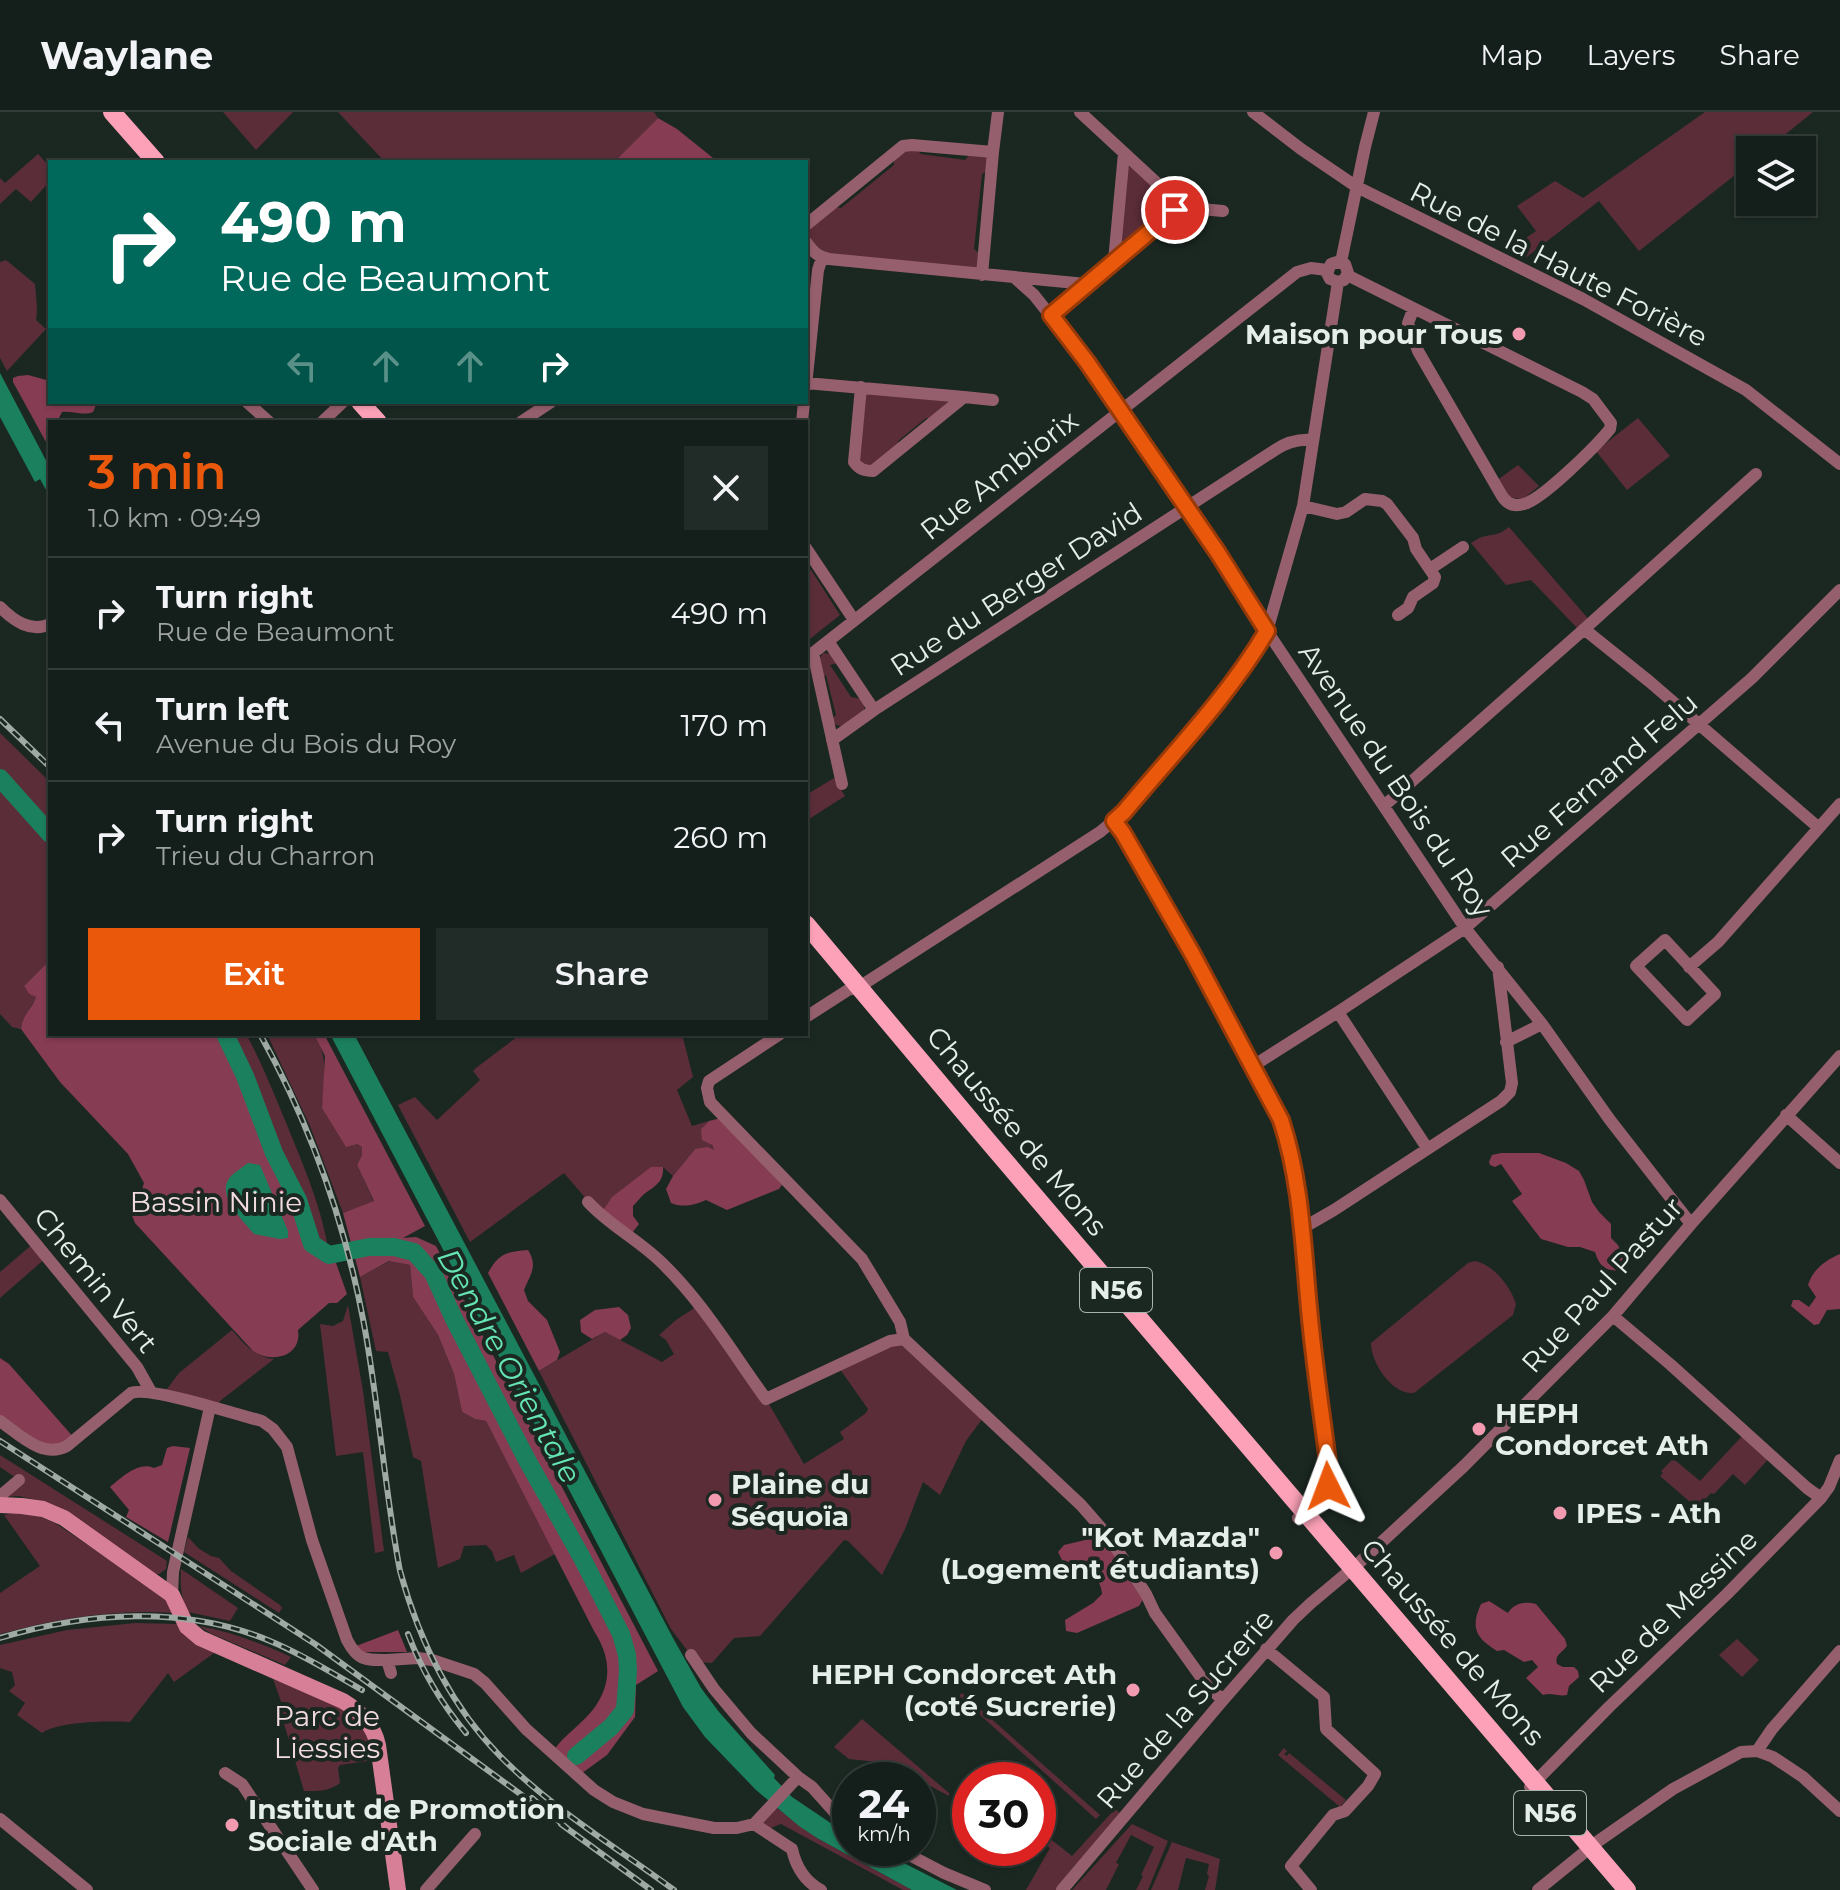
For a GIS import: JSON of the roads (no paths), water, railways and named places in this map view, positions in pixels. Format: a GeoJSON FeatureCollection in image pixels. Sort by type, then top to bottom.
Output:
{"type":"FeatureCollection","features":[{"type":"Feature","properties":{"kind":"main road"},"geometry":{"type":"LineString","coordinates":[[104,112],[142,160]]}},
{"type":"Feature","properties":{"kind":"main road"},"geometry":{"type":"LineString","coordinates":[[112,112],[154,160]]}},
{"type":"Feature","properties":{"kind":"main road"},"geometry":{"type":"LineString","coordinates":[[347,404],[361,420]]}},
{"type":"Feature","properties":{"kind":"main road"},"geometry":{"type":"LineString","coordinates":[[362,404],[376,420]]}},
{"type":"Feature","properties":{"kind":"main road","name":"Chaussée de Mons"},"geometry":{"type":"LineString","coordinates":[[808,927],[854,989],[1301,1515],[1588,1850],[1627,1890]]}},
{"type":"Feature","properties":{"kind":"main road","name":"Chaussée de Mons"},"geometry":{"type":"LineString","coordinates":[[808,943],[854,989]]}},
{"type":"Feature","properties":{"kind":"main road","name":"Chaussée de Mons"},"geometry":{"type":"LineString","coordinates":[[1588,1850],[1616,1890]]}},
{"type":"Feature","properties":{"kind":"street"},"geometry":{"type":"LineString","coordinates":[[1080,112],[1174,199],[1177,207]]}},
{"type":"Feature","properties":{"kind":"street","name":"Rue de la Haute Forière"},"geometry":{"type":"LineString","coordinates":[[1253,112],[1357,187],[1583,299],[1746,390],[1840,464]]}},
{"type":"Feature","properties":{"kind":"street"},"geometry":{"type":"LineString","coordinates":[[1341,262],[1374,112]]}},
{"type":"Feature","properties":{"kind":"street"},"geometry":{"type":"LineString","coordinates":[[982,275],[995,115]]}},
{"type":"Feature","properties":{"kind":"street"},"geometry":{"type":"LineString","coordinates":[[808,223],[903,146],[993,152]]}},
{"type":"Feature","properties":{"kind":"street"},"geometry":{"type":"LineString","coordinates":[[1114,261],[1124,153]]}},
{"type":"Feature","properties":{"kind":"street"},"geometry":{"type":"LineString","coordinates":[[1177,207],[1223,211]]}},
{"type":"Feature","properties":{"kind":"street"},"geometry":{"type":"LineString","coordinates":[[1051,315],[1173,214],[1177,207]]}},
{"type":"Feature","properties":{"kind":"street"},"geometry":{"type":"LineString","coordinates":[[808,245],[813,253],[822,258],[1086,284]]}},
{"type":"Feature","properties":{"kind":"street"},"geometry":{"type":"LineString","coordinates":[[808,344],[810,304],[822,258]]}},
{"type":"Feature","properties":{"kind":"street"},"geometry":{"type":"LineString","coordinates":[[1341,262],[1331,264],[1327,270],[1330,279],[1343,279],[1413,310],[1582,392],[1593,399],[1611,423],[1610,429],[1533,501],[1509,504],[1418,351],[1408,323],[1413,310]]}},
{"type":"Feature","properties":{"kind":"street"},"geometry":{"type":"LineString","coordinates":[[808,1016],[1114,821],[1219,699],[1254,653],[1267,631],[1303,506],[1312,440],[1347,268],[1341,262]]}},
{"type":"Feature","properties":{"kind":"street","name":"Rue Ambiorix"},"geometry":{"type":"LineString","coordinates":[[828,641],[1297,272],[1311,268],[1327,270]]}},
{"type":"Feature","properties":{"kind":"street","name":"Avenue du Bois du Roy"},"geometry":{"type":"LineString","coordinates":[[1015,278],[1034,295],[1087,362],[1218,553],[1465,928],[1542,1024],[1691,1224]]}},
{"type":"Feature","properties":{"kind":"street"},"geometry":{"type":"LineString","coordinates":[[808,384],[993,400]]}},
{"type":"Feature","properties":{"kind":"street"},"geometry":{"type":"LineString","coordinates":[[861,387],[854,462],[865,471],[873,471],[964,397]]}},
{"type":"Feature","properties":{"kind":"street"},"geometry":{"type":"LineString","coordinates":[[249,404],[267,420]]}},
{"type":"Feature","properties":{"kind":"street"},"geometry":{"type":"LineString","coordinates":[[324,420],[343,404]]}},
{"type":"Feature","properties":{"kind":"street"},"geometry":{"type":"LineString","coordinates":[[524,420],[548,404]]}},
{"type":"Feature","properties":{"kind":"street","name":"Rue du Berger David"},"geometry":{"type":"LineString","coordinates":[[832,740],[1286,443],[1312,440]]}},
{"type":"Feature","properties":{"kind":"street"},"geometry":{"type":"LineString","coordinates":[[1385,805],[1756,474]]}},
{"type":"Feature","properties":{"kind":"street"},"geometry":{"type":"LineString","coordinates":[[1303,506],[1337,514],[1346,512],[1365,499],[1387,504],[1413,538],[1416,549],[1435,577],[1433,583],[1413,597],[1408,608],[1398,615]]}},
{"type":"Feature","properties":{"kind":"street"},"geometry":{"type":"LineString","coordinates":[[1430,569],[1463,547]]}},
{"type":"Feature","properties":{"kind":"street"},"geometry":{"type":"LineString","coordinates":[[808,551],[854,620]]}},
{"type":"Feature","properties":{"kind":"street","name":"Rue Fernand Felu"},"geometry":{"type":"LineString","coordinates":[[1253,1066],[1465,928],[1752,678],[1840,590]]}},
{"type":"Feature","properties":{"kind":"street"},"geometry":{"type":"LineString","coordinates":[[0,607],[28,626],[40,628],[48,625]]}},
{"type":"Feature","properties":{"kind":"street"},"geometry":{"type":"LineString","coordinates":[[1584,629],[1819,828]]}},
{"type":"Feature","properties":{"kind":"street"},"geometry":{"type":"LineString","coordinates":[[842,784],[813,653],[828,641],[874,710]]}},
{"type":"Feature","properties":{"kind":"street"},"geometry":{"type":"LineString","coordinates":[[1689,967],[1718,942],[1840,804]]}},
{"type":"Feature","properties":{"kind":"street"},"geometry":{"type":"LineString","coordinates":[[1114,821],[1193,955],[1281,1120],[1288,1141],[1330,1478],[1320,1498],[1301,1515]]}},
{"type":"Feature","properties":{"kind":"street"},"geometry":{"type":"LineString","coordinates":[[1665,940],[1689,967],[1715,994],[1687,1020],[1636,966],[1665,940]]}},
{"type":"Feature","properties":{"kind":"street"},"geometry":{"type":"LineString","coordinates":[[1301,1229],[1501,1101],[1510,1092],[1512,1083],[1498,967]]}},
{"type":"Feature","properties":{"kind":"street"},"geometry":{"type":"LineString","coordinates":[[1338,1012],[1427,1148]]}},
{"type":"Feature","properties":{"kind":"street"},"geometry":{"type":"LineString","coordinates":[[1506,1042],[1542,1024]]}},
{"type":"Feature","properties":{"kind":"street"},"geometry":{"type":"LineString","coordinates":[[777,1036],[709,1081],[710,1102],[862,1259],[900,1322],[904,1339],[1081,1505],[1109,1537],[1155,1613],[1208,1687],[1223,1700]]}},
{"type":"Feature","properties":{"kind":"street","name":"Rue Paul Pastur"},"geometry":{"type":"LineString","coordinates":[[1349,1571],[1464,1466],[1613,1316],[1840,1056]]}},
{"type":"Feature","properties":{"kind":"street"},"geometry":{"type":"LineString","coordinates":[[1786,1115],[1840,1163]]}},
{"type":"Feature","properties":{"kind":"street","name":"Chemin Vert"},"geometry":{"type":"LineString","coordinates":[[0,1200],[137,1367],[151,1392]]}},
{"type":"Feature","properties":{"kind":"street"},"geometry":{"type":"LineString","coordinates":[[588,1202],[600,1215],[661,1262],[703,1309],[766,1399],[890,1341],[904,1339]]}},
{"type":"Feature","properties":{"kind":"street"},"geometry":{"type":"LineString","coordinates":[[1613,1316],[1821,1498]]}},
{"type":"Feature","properties":{"kind":"street"},"geometry":{"type":"LineString","coordinates":[[0,1421],[41,1448],[55,1450],[67,1446],[137,1391],[262,1421],[287,1447],[312,1540],[347,1640],[361,1658],[418,1658],[474,1674],[526,1729],[594,1790],[613,1802],[643,1814],[714,1828],[754,1824],[798,1777]]}},
{"type":"Feature","properties":{"kind":"street"},"geometry":{"type":"LineString","coordinates":[[210,1407],[173,1572],[172,1595],[187,1627],[200,1638],[343,1701],[371,1724],[378,1745],[398,1890]]}},
{"type":"Feature","properties":{"kind":"street","name":"Rue de Messine"},"geometry":{"type":"LineString","coordinates":[[1532,1785],[1821,1498],[1840,1460]]}},
{"type":"Feature","properties":{"kind":"street"},"geometry":{"type":"LineString","coordinates":[[0,1496],[19,1480]]}},
{"type":"Feature","properties":{"kind":"street"},"geometry":{"type":"LineString","coordinates":[[0,1505],[43,1509],[64,1518],[172,1595]]}},
{"type":"Feature","properties":{"kind":"street","name":"Rue de la Sucrerie"},"geometry":{"type":"LineString","coordinates":[[1062,1890],[1266,1649],[1311,1603],[1349,1571]]}},
{"type":"Feature","properties":{"kind":"street"},"geometry":{"type":"LineString","coordinates":[[1266,1649],[1324,1697],[1326,1729],[1375,1774],[1345,1811],[1333,1815],[1291,1866],[1311,1890]]}},
{"type":"Feature","properties":{"kind":"street"},"geometry":{"type":"LineString","coordinates":[[1757,1751],[1772,1729],[1840,1651]]}},
{"type":"Feature","properties":{"kind":"street"},"geometry":{"type":"LineString","coordinates":[[691,1655],[714,1689],[751,1733],[812,1787],[832,1810]]}},
{"type":"Feature","properties":{"kind":"street"},"geometry":{"type":"LineString","coordinates":[[387,1660],[391,1673]]}},
{"type":"Feature","properties":{"kind":"street"},"geometry":{"type":"LineString","coordinates":[[1538,1890],[1679,1785],[1741,1752],[1757,1751],[1773,1757],[1803,1777],[1840,1811]]}},
{"type":"Feature","properties":{"kind":"street"},"geometry":{"type":"LineString","coordinates":[[225,1773],[242,1784],[313,1890]]}},
{"type":"Feature","properties":{"kind":"street"},"geometry":{"type":"LineString","coordinates":[[0,1819],[87,1890]]}},
{"type":"Feature","properties":{"kind":"street"},"geometry":{"type":"LineString","coordinates":[[754,1824],[792,1849],[796,1864],[806,1880],[821,1890]]}},
{"type":"Feature","properties":{"kind":"street"},"geometry":{"type":"LineString","coordinates":[[426,1890],[475,1834]]}},
{"type":"Feature","properties":{"kind":"street"},"geometry":{"type":"LineString","coordinates":[[931,1866],[985,1890]]}},
{"type":"Feature","properties":{"kind":"water"},"geometry":{"type":"Polygon","coordinates":[[[0,373],[48,464],[48,493],[40,479],[35,482],[0,417],[0,373]]]}},
{"type":"Feature","properties":{"kind":"water"},"geometry":{"type":"Polygon","coordinates":[[[331,1036],[355,1036],[701,1688],[792,1797],[832,1824],[832,1846],[799,1826],[756,1790],[705,1737],[683,1707],[331,1036]]]}},
{"type":"Feature","properties":{"kind":"water"},"geometry":{"type":"Polygon","coordinates":[[[248,1163],[260,1165],[288,1231],[288,1238],[254,1234],[228,1199],[227,1183],[248,1163]]]}},
{"type":"Feature","properties":{"kind":"water"},"geometry":{"type":"Polygon","coordinates":[[[868,1866],[910,1866],[957,1890],[912,1890],[868,1866]]]}},
{"type":"Feature","properties":{"kind":"waterway","name":"Dendre Orientale"},"geometry":{"type":"LineString","coordinates":[[0,778],[48,832]]}},
{"type":"Feature","properties":{"kind":"waterway","name":"Dendre Orientale"},"geometry":{"type":"LineString","coordinates":[[226,1036],[245,1076],[274,1153],[298,1200],[312,1244],[329,1255],[369,1247],[394,1247],[414,1252],[433,1273],[527,1460],[621,1634],[628,1671],[625,1710],[611,1727],[576,1756]]}},
{"type":"Feature","properties":{"kind":"railway"},"geometry":{"type":"LineString","coordinates":[[0,719],[48,765]]}},
{"type":"Feature","properties":{"kind":"railway"},"geometry":{"type":"LineString","coordinates":[[261,1036],[309,1137],[346,1245],[369,1350],[400,1571],[417,1622],[438,1670],[482,1736],[520,1775],[562,1810],[674,1890]]}},
{"type":"Feature","properties":{"kind":"railway"},"geometry":{"type":"LineString","coordinates":[[0,1441],[315,1644],[538,1807]]}},
{"type":"Feature","properties":{"kind":"railway"},"geometry":{"type":"LineString","coordinates":[[0,1638],[67,1622],[136,1616],[170,1617],[238,1629],[270,1641],[362,1690]]}},
{"type":"Feature","properties":{"kind":"railway"},"geometry":{"type":"LineString","coordinates":[[408,1634],[433,1686],[466,1733]]}},
{"type":"Feature","properties":{"kind":"railway"},"geometry":{"type":"LineString","coordinates":[[532,1798],[568,1829]]}},
{"type":"Feature","properties":{"kind":"railway"},"geometry":{"type":"LineString","coordinates":[[561,1824],[651,1890]]}},
{"type":"Feature","properties":{"kind":"place","name":"Maison pour Tous"},"geometry":{"type":"Point","coordinates":[1519,334]}},
{"type":"Feature","properties":{"kind":"place","name":"HEPH Condorcet Ath"},"geometry":{"type":"Point","coordinates":[1479,1429]}},
{"type":"Feature","properties":{"kind":"place","name":"Plaine du Séquoïa"},"geometry":{"type":"Point","coordinates":[715,1500]}},
{"type":"Feature","properties":{"kind":"place","name":"IPES - Ath"},"geometry":{"type":"Point","coordinates":[1560,1513]}},
{"type":"Feature","properties":{"kind":"place","name":"\"Kot Mazda\" (Logement étudiants)"},"geometry":{"type":"Point","coordinates":[1276,1553]}},
{"type":"Feature","properties":{"kind":"place","name":"HEPH Condorcet Ath (coté Sucrerie)"},"geometry":{"type":"Point","coordinates":[1133,1690]}},
{"type":"Feature","properties":{"kind":"place","name":"Institut de Promotion Sociale d'Ath"},"geometry":{"type":"Point","coordinates":[232,1825]}},
{"type":"Feature","properties":{"kind":"park label","name":"Bassin Ninie"},"geometry":{"type":"Point","coordinates":[216,1202]}},
{"type":"Feature","properties":{"kind":"park label","name":"Parc de Liessies"},"geometry":{"type":"Point","coordinates":[327,1732]}}]}
